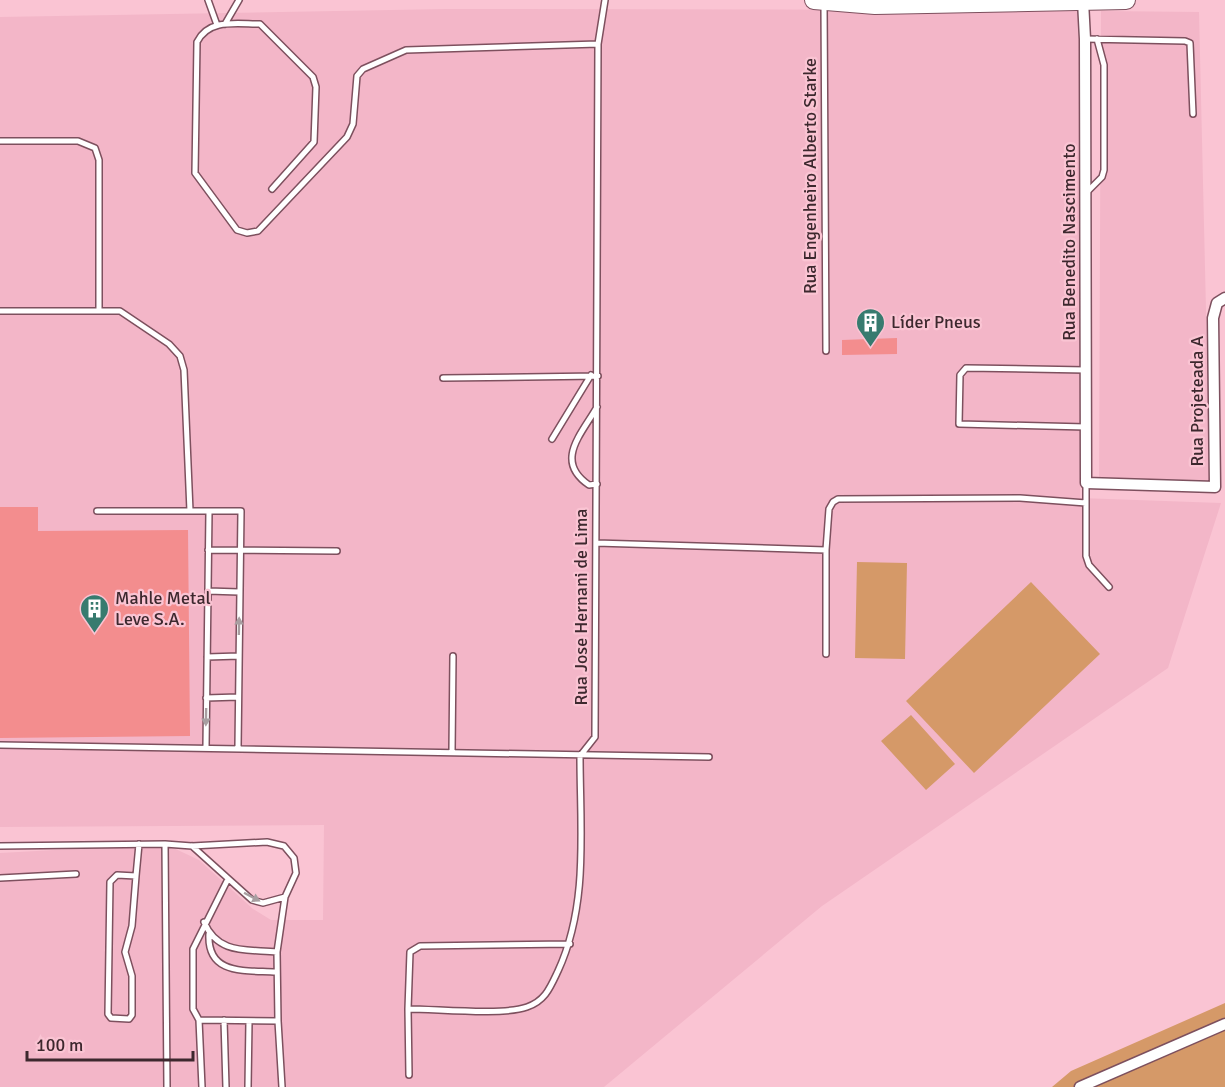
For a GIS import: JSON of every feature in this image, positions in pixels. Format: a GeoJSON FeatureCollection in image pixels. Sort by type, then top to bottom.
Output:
{"type":"FeatureCollection","features":[{"type":"Feature","properties":{"kind":"highway"},"geometry":{"type":"LineString","coordinates":[[819,1],[875,5],[1126,0]]}},
{"type":"Feature","properties":{"kind":"street","name":"Rua Benedito Nascimento"},"geometry":{"type":"LineString","coordinates":[[1083,0],[1091,39],[1085,194],[1086,483]]}},
{"type":"Feature","properties":{"kind":"street","name":"Rua Projeteada A"},"geometry":{"type":"LineString","coordinates":[[1086,483],[1215,488],[1213,318],[1217,303],[1225,298]]}},
{"type":"Feature","properties":{"kind":"street"},"geometry":{"type":"LineString","coordinates":[[1080,1087],[1225,1024]]}},
{"type":"Feature","properties":{"kind":"lane"},"geometry":{"type":"LineString","coordinates":[[208,0],[217,25]]}},
{"type":"Feature","properties":{"kind":"lane"},"geometry":{"type":"LineString","coordinates":[[225,24],[239,0]]}},
{"type":"Feature","properties":{"kind":"lane","name":"Rua Jose Hernani de Lima"},"geometry":{"type":"LineString","coordinates":[[580,756],[595,737],[598,406],[594,375],[598,44],[605,0]]}},
{"type":"Feature","properties":{"kind":"lane","name":"Rua Engenheiro Alberto Starke"},"geometry":{"type":"LineString","coordinates":[[819,1],[826,351]]}},
{"type":"Feature","properties":{"kind":"lane"},"geometry":{"type":"LineString","coordinates":[[272,189],[314,142],[316,87],[313,77],[260,24],[225,24],[202,31],[197,42],[195,173],[237,230],[247,233],[258,231],[347,137],[354,124],[354,85],[363,69],[406,50],[598,44]]}},
{"type":"Feature","properties":{"kind":"lane"},"geometry":{"type":"LineString","coordinates":[[1085,194],[1102,177],[1104,170],[1104,65],[1091,39],[1185,40],[1191,43],[1192,114]]}},
{"type":"Feature","properties":{"kind":"lane"},"geometry":{"type":"LineString","coordinates":[[0,141],[78,141],[95,148],[99,160],[99,311]]}},
{"type":"Feature","properties":{"kind":"lane"},"geometry":{"type":"LineString","coordinates":[[0,311],[120,311],[169,344],[180,356],[184,370],[190,511]]}},
{"type":"Feature","properties":{"kind":"lane"},"geometry":{"type":"LineString","coordinates":[[1086,370],[966,368],[960,375],[959,424],[1086,427]]}},
{"type":"Feature","properties":{"kind":"lane"},"geometry":{"type":"LineString","coordinates":[[443,378],[594,375]]}},
{"type":"Feature","properties":{"kind":"lane"},"geometry":{"type":"LineString","coordinates":[[552,440],[594,375]]}},
{"type":"Feature","properties":{"kind":"lane"},"geometry":{"type":"LineString","coordinates":[[597,484],[589,485],[579,479],[572,469],[570,454],[598,406]]}},
{"type":"Feature","properties":{"kind":"lane"},"geometry":{"type":"LineString","coordinates":[[1086,483],[1086,556],[1089,565],[1109,586]]}},
{"type":"Feature","properties":{"kind":"lane"},"geometry":{"type":"LineString","coordinates":[[826,654],[826,550],[830,508],[838,499],[1020,498],[1086,503]]}},
{"type":"Feature","properties":{"kind":"lane"},"geometry":{"type":"LineString","coordinates":[[97,511],[241,511],[238,747]]}},
{"type":"Feature","properties":{"kind":"lane"},"geometry":{"type":"LineString","coordinates":[[206,747],[209,511]]}},
{"type":"Feature","properties":{"kind":"lane"},"geometry":{"type":"LineString","coordinates":[[596,543],[826,550]]}},
{"type":"Feature","properties":{"kind":"lane"},"geometry":{"type":"LineString","coordinates":[[208,550],[337,551]]}},
{"type":"Feature","properties":{"kind":"lane"},"geometry":{"type":"LineString","coordinates":[[208,591],[240,592]]}},
{"type":"Feature","properties":{"kind":"lane"},"geometry":{"type":"LineString","coordinates":[[207,657],[239,656]]}},
{"type":"Feature","properties":{"kind":"lane"},"geometry":{"type":"LineString","coordinates":[[452,751],[453,657]]}},
{"type":"Feature","properties":{"kind":"lane"},"geometry":{"type":"LineString","coordinates":[[207,698],[238,697]]}},
{"type":"Feature","properties":{"kind":"lane"},"geometry":{"type":"LineString","coordinates":[[0,745],[238,747],[710,757]]}},
{"type":"Feature","properties":{"kind":"lane"},"geometry":{"type":"LineString","coordinates":[[408,1009],[506,1012],[526,1007],[547,994],[570,944],[579,903],[580,756]]}},
{"type":"Feature","properties":{"kind":"lane"},"geometry":{"type":"LineString","coordinates":[[0,846],[139,844],[192,846],[267,842],[284,846],[294,858],[296,873],[285,897],[277,952],[282,1087]]}},
{"type":"Feature","properties":{"kind":"lane"},"geometry":{"type":"LineString","coordinates":[[136,876],[117,875],[110,882],[108,1014],[111,1018],[129,1019],[132,1015],[132,976],[126,952],[132,926],[139,844]]}},
{"type":"Feature","properties":{"kind":"lane"},"geometry":{"type":"LineString","coordinates":[[165,844],[167,1087]]}},
{"type":"Feature","properties":{"kind":"lane"},"geometry":{"type":"LineString","coordinates":[[192,846],[252,900],[263,903],[285,897]]}},
{"type":"Feature","properties":{"kind":"lane"},"geometry":{"type":"LineString","coordinates":[[0,878],[76,874]]}},
{"type":"Feature","properties":{"kind":"lane"},"geometry":{"type":"LineString","coordinates":[[202,1087],[199,1020],[193,1009],[193,949],[204,922],[228,879]]}},
{"type":"Feature","properties":{"kind":"lane"},"geometry":{"type":"LineString","coordinates":[[204,922],[209,934],[210,953],[215,961],[225,967],[276,972]]}},
{"type":"Feature","properties":{"kind":"lane"},"geometry":{"type":"LineString","coordinates":[[209,934],[224,946],[277,952]]}},
{"type":"Feature","properties":{"kind":"lane"},"geometry":{"type":"LineString","coordinates":[[409,1075],[410,952],[420,946],[570,944]]}},
{"type":"Feature","properties":{"kind":"lane"},"geometry":{"type":"LineString","coordinates":[[199,1020],[278,1021]]}},
{"type":"Feature","properties":{"kind":"lane"},"geometry":{"type":"LineString","coordinates":[[224,1020],[226,1087]]}},
{"type":"Feature","properties":{"kind":"lane"},"geometry":{"type":"LineString","coordinates":[[248,1087],[249,1021]]}},
{"type":"Feature","properties":{"kind":"shaded area"},"geometry":{"type":"Polygon","coordinates":[[[446,9],[1081,10],[1080,498],[1221,503],[1168,668],[822,906],[604,1087],[0,1087],[0,853],[165,844],[199,860],[253,909],[271,920],[323,920],[324,825],[0,827],[0,17],[446,9]]]}},
{"type":"Feature","properties":{"kind":"shaded area"},"geometry":{"type":"Polygon","coordinates":[[[1101,11],[1199,12],[1210,481],[1099,479],[1101,11]]]}},
{"type":"Feature","properties":{"kind":"shaded area"},"geometry":{"type":"Polygon","coordinates":[[[857,562],[907,563],[905,659],[855,658],[857,562]]]}},
{"type":"Feature","properties":{"kind":"shaded area"},"geometry":{"type":"Polygon","coordinates":[[[1031,582],[1100,654],[974,773],[906,701],[1031,582]]]}},
{"type":"Feature","properties":{"kind":"shaded area"},"geometry":{"type":"Polygon","coordinates":[[[911,715],[955,764],[926,790],[881,741],[911,715]]]}},
{"type":"Feature","properties":{"kind":"shaded area"},"geometry":{"type":"Polygon","coordinates":[[[1225,1003],[1225,1087],[1052,1087],[1071,1071],[1225,1003]]]}},
{"type":"Feature","properties":{"kind":"building","name":"Líder Pneus"},"geometry":{"type":"Polygon","coordinates":[[[897,338],[897,354],[842,355],[842,340],[897,338]]]}},
{"type":"Feature","properties":{"kind":"building","name":"Mahle Metal Leve S.A."},"geometry":{"type":"Polygon","coordinates":[[[0,507],[38,507],[38,531],[188,530],[190,736],[0,738],[0,507]]]}},
{"type":"Feature","properties":{"kind":"place","name":"Líder Pneus"},"geometry":{"type":"Point","coordinates":[870,348]}},
{"type":"Feature","properties":{"kind":"place","name":"Mahle Metal Leve S.A."},"geometry":{"type":"Point","coordinates":[94,634]}}]}
